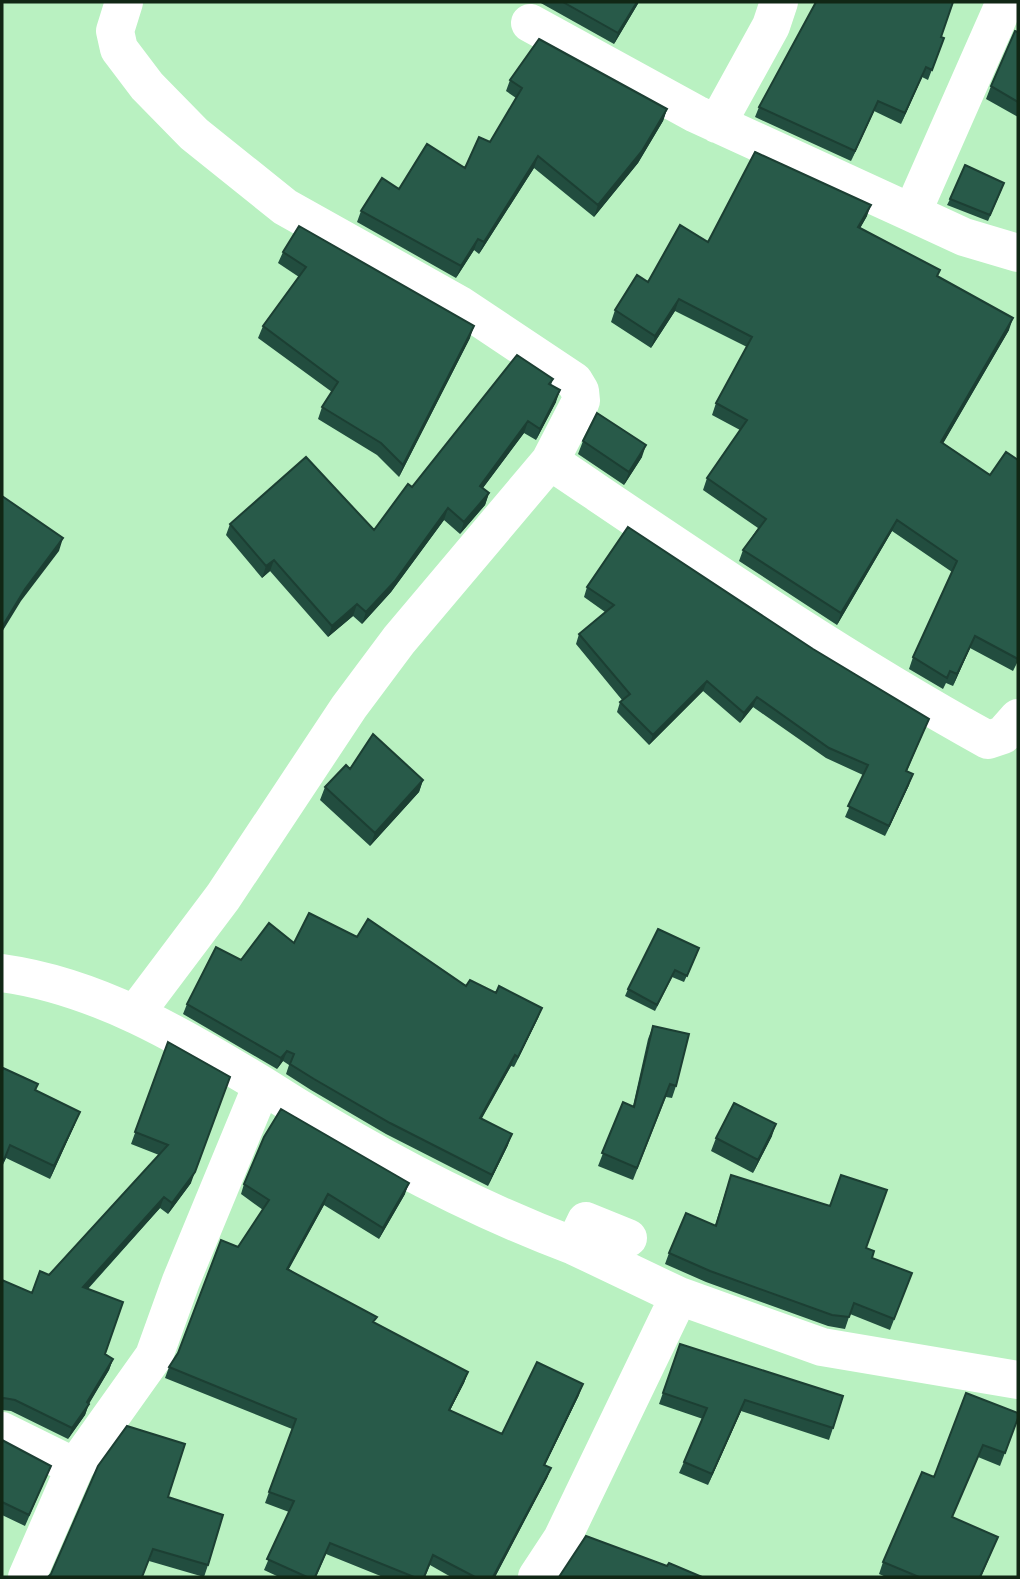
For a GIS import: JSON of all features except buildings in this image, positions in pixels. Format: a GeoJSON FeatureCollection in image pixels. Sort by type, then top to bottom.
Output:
{"type":"FeatureCollection","features":[{"type":"Feature","properties":{"kind":"street"},"geometry":{"type":"LineString","coordinates":[[124,2],[115,31],[119,49],[147,86],[194,134],[285,207],[460,305],[574,381],[580,391],[581,401],[550,461],[399,640],[349,707],[223,897],[135,1014]]}},
{"type":"Feature","properties":{"kind":"street"},"geometry":{"type":"LineString","coordinates":[[717,124],[771,26],[779,2]]}},
{"type":"Feature","properties":{"kind":"street"},"geometry":{"type":"LineString","coordinates":[[912,213],[1005,2]]}},
{"type":"Feature","properties":{"kind":"street"},"geometry":{"type":"LineString","coordinates":[[530,23],[717,124],[964,237],[1018,253]]}},
{"type":"Feature","properties":{"kind":"street"},"geometry":{"type":"LineString","coordinates":[[550,461],[761,604],[896,689],[988,740],[1003,735],[1018,718]]}},
{"type":"Feature","properties":{"kind":"street"},"geometry":{"type":"LineString","coordinates":[[2,973],[54,984],[135,1014],[177,1034],[314,1118],[503,1219],[574,1246],[679,1296],[821,1347],[1018,1380]]}},
{"type":"Feature","properties":{"kind":"street"},"geometry":{"type":"LineString","coordinates":[[27,1577],[75,1467],[154,1356],[181,1281],[262,1085]]}},
{"type":"Feature","properties":{"kind":"street"},"geometry":{"type":"LineString","coordinates":[[574,1246],[586,1221],[628,1238]]}},
{"type":"Feature","properties":{"kind":"street"},"geometry":{"type":"LineString","coordinates":[[537,1577],[562,1539],[679,1296]]}},
{"type":"Feature","properties":{"kind":"street"},"geometry":{"type":"LineString","coordinates":[[2,1431],[75,1467]]}}]}
